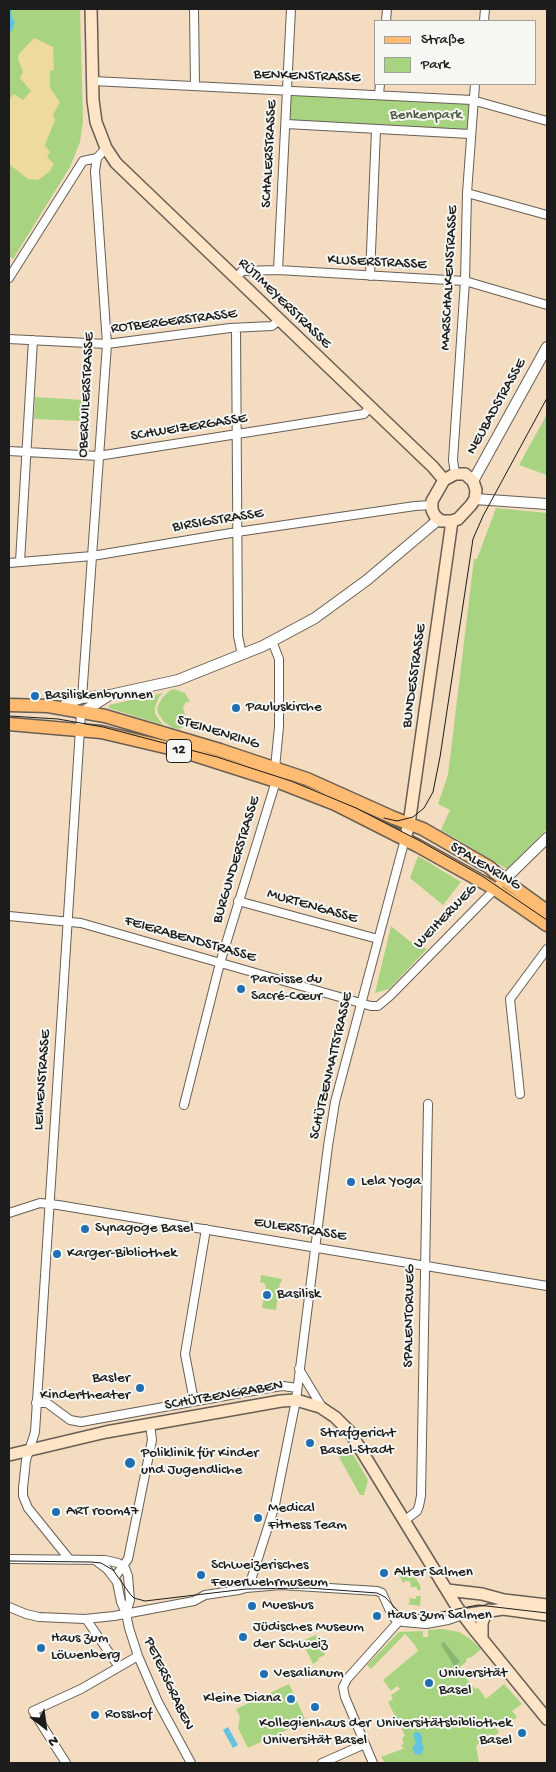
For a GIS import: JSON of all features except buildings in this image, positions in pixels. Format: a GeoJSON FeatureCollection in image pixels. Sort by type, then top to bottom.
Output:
{"type":"FeatureCollection","features":[{"type":"Feature","properties":{"kind":"main road"},"geometry":{"type":"LineString","coordinates":[[90,9],[96,122],[106,148]]}},
{"type":"Feature","properties":{"kind":"main road","name":"RÜTIMEYERSTRASSE"},"geometry":{"type":"LineString","coordinates":[[106,148],[116,163],[433,467],[444,480]]}},
{"type":"Feature","properties":{"kind":"main road"},"geometry":{"type":"LineString","coordinates":[[455,474],[465,474],[473,481],[476,490],[475,499],[463,515],[452,522],[438,520],[431,505],[434,495],[444,480],[455,474]]}},
{"type":"Feature","properties":{"kind":"main road","name":"BUNDESSTRASSE"},"geometry":{"type":"LineString","coordinates":[[407,832],[452,522]]}},
{"type":"Feature","properties":{"kind":"main road","name":"STEINENRING"},"geometry":{"type":"LineString","coordinates":[[9,705],[61,708],[109,718],[275,768],[307,779],[407,832]]}},
{"type":"Feature","properties":{"kind":"main road","name":"STEINENRING"},"geometry":{"type":"LineString","coordinates":[[9,724],[101,732],[182,751],[276,781],[407,832]]}},
{"type":"Feature","properties":{"kind":"main road","name":"SPALENRING"},"geometry":{"type":"LineString","coordinates":[[407,832],[423,829],[489,867],[499,885],[547,926]]}},
{"type":"Feature","properties":{"kind":"main road","name":"SPALENRING"},"geometry":{"type":"LineString","coordinates":[[499,885],[547,911]]}},
{"type":"Feature","properties":{"kind":"main road","name":"SCHÜTZENGRABEN"},"geometry":{"type":"LineString","coordinates":[[9,1455],[53,1443],[296,1394],[335,1417],[350,1432],[460,1611],[547,1719]]}},
{"type":"Feature","properties":{"kind":"main road"},"geometry":{"type":"LineString","coordinates":[[447,1590],[478,1593],[504,1600],[547,1605]]}},
{"type":"Feature","properties":{"kind":"main road"},"geometry":{"type":"LineString","coordinates":[[460,1611],[478,1593]]}},
{"type":"Feature","properties":{"kind":"main road"},"geometry":{"type":"LineString","coordinates":[[460,1611],[503,1609],[547,1614]]}},
{"type":"Feature","properties":{"kind":"main road"},"geometry":{"type":"LineString","coordinates":[[482,1640],[482,1623],[489,1610]]}},
{"type":"Feature","properties":{"kind":"street"},"geometry":{"type":"LineString","coordinates":[[194,9],[195,86]]}},
{"type":"Feature","properties":{"kind":"street","name":"SCHALERSTRASSE"},"geometry":{"type":"LineString","coordinates":[[278,270],[291,9]]}},
{"type":"Feature","properties":{"kind":"street","name":"BENKENSTRASSE"},"geometry":{"type":"LineString","coordinates":[[93,80],[472,100],[547,122]]}},
{"type":"Feature","properties":{"kind":"street"},"geometry":{"type":"LineString","coordinates":[[379,94],[380,85]]}},
{"type":"Feature","properties":{"kind":"street","name":"MARSCHALKENSTRASSE"},"geometry":{"type":"LineString","coordinates":[[455,474],[453,460],[464,281],[470,134],[475,85]]}},
{"type":"Feature","properties":{"kind":"street"},"geometry":{"type":"LineString","coordinates":[[286,124],[470,134]]}},
{"type":"Feature","properties":{"kind":"street"},"geometry":{"type":"LineString","coordinates":[[370,276],[376,130]]}},
{"type":"Feature","properties":{"kind":"street"},"geometry":{"type":"LineString","coordinates":[[9,278],[83,162],[97,158],[106,148]]}},
{"type":"Feature","properties":{"kind":"street","name":"OBERWILERSTRASSE"},"geometry":{"type":"LineString","coordinates":[[82,698],[107,344],[95,171],[97,158]]}},
{"type":"Feature","properties":{"kind":"street"},"geometry":{"type":"LineString","coordinates":[[467,193],[547,215]]}},
{"type":"Feature","properties":{"kind":"street","name":"KLUSERSTRASSE"},"geometry":{"type":"LineString","coordinates":[[236,278],[242,271],[278,270],[464,281],[547,305]]}},
{"type":"Feature","properties":{"kind":"street","name":"ROTBERGERSTRASSE"},"geometry":{"type":"LineString","coordinates":[[9,339],[107,344],[236,328],[272,326],[279,320]]}},
{"type":"Feature","properties":{"kind":"street"},"geometry":{"type":"LineString","coordinates":[[236,328],[238,636],[242,655]]}},
{"type":"Feature","properties":{"kind":"street"},"geometry":{"type":"LineString","coordinates":[[20,562],[33,340]]}},
{"type":"Feature","properties":{"kind":"street","name":"NEUBADSTRASSE"},"geometry":{"type":"LineString","coordinates":[[473,481],[547,347]]}},
{"type":"Feature","properties":{"kind":"street","name":"SCHWEIZERGASSE"},"geometry":{"type":"LineString","coordinates":[[9,450],[98,456],[364,414],[370,407]]}},
{"type":"Feature","properties":{"kind":"street"},"geometry":{"type":"LineString","coordinates":[[475,499],[547,504]]}},
{"type":"Feature","properties":{"kind":"street","name":"BIRSIGSTRASSE"},"geometry":{"type":"LineString","coordinates":[[9,563],[92,556],[237,532],[431,505]]}},
{"type":"Feature","properties":{"kind":"street"},"geometry":{"type":"LineString","coordinates":[[61,708],[69,702],[82,698],[110,695],[178,680],[272,641],[315,618],[367,580],[438,520]]}},
{"type":"Feature","properties":{"kind":"street","name":"BURGUNDERSTRASSE"},"geometry":{"type":"LineString","coordinates":[[184,1105],[220,963],[276,781],[275,768],[279,744],[279,659],[272,641]]}},
{"type":"Feature","properties":{"kind":"street"},"geometry":{"type":"LineString","coordinates":[[81,712],[110,695]]}},
{"type":"Feature","properties":{"kind":"street","name":"LEIMENSTRASSE"},"geometry":{"type":"LineString","coordinates":[[70,1560],[51,1539],[28,1508],[23,1496],[25,1466],[35,1432],[81,712]]}},
{"type":"Feature","properties":{"kind":"street","name":"SCHÜTZENMATTSTRASSE"},"geometry":{"type":"LineString","coordinates":[[246,1588],[251,1580],[275,1505],[296,1394],[334,1112],[407,832]]}},
{"type":"Feature","properties":{"kind":"street","name":"WEIHERWEG"},"geometry":{"type":"LineString","coordinates":[[362,1003],[378,1006],[384,1002],[547,838]]}},
{"type":"Feature","properties":{"kind":"street","name":"MURTENGASSE"},"geometry":{"type":"LineString","coordinates":[[238,900],[378,939]]}},
{"type":"Feature","properties":{"kind":"street","name":"FEIERABENDSTRASSE"},"geometry":{"type":"LineString","coordinates":[[9,916],[81,923],[362,1003]]}},
{"type":"Feature","properties":{"kind":"street"},"geometry":{"type":"LineString","coordinates":[[520,1094],[510,999],[547,949]]}},
{"type":"Feature","properties":{"kind":"street","name":"SPALENTORWEG"},"geometry":{"type":"LineString","coordinates":[[404,1521],[416,1511],[421,1496],[428,1104]]}},
{"type":"Feature","properties":{"kind":"street","name":"EULERSTRASSE"},"geometry":{"type":"LineString","coordinates":[[9,1212],[40,1203],[49,1204],[547,1285]]}},
{"type":"Feature","properties":{"kind":"street"},"geometry":{"type":"LineString","coordinates":[[194,1401],[185,1354],[206,1230]]}},
{"type":"Feature","properties":{"kind":"street"},"geometry":{"type":"LineString","coordinates":[[547,1285],[547,1290]]}},
{"type":"Feature","properties":{"kind":"street"},"geometry":{"type":"LineString","coordinates":[[299,1368],[323,1409]]}},
{"type":"Feature","properties":{"kind":"street","name":"SCHÜTZENGRABEN"},"geometry":{"type":"LineString","coordinates":[[36,1403],[47,1404],[70,1420],[81,1422],[283,1386],[296,1394]]}},
{"type":"Feature","properties":{"kind":"street"},"geometry":{"type":"LineString","coordinates":[[95,1560],[101,1563],[115,1577],[128,1559],[152,1440],[150,1424]]}},
{"type":"Feature","properties":{"kind":"street"},"geometry":{"type":"LineString","coordinates":[[50,1560],[53,1550],[51,1539]]}},
{"type":"Feature","properties":{"kind":"street"},"geometry":{"type":"LineString","coordinates":[[9,1559],[112,1561],[123,1566]]}},
{"type":"Feature","properties":{"kind":"street","name":"PETERSGRABEN"},"geometry":{"type":"LineString","coordinates":[[123,1566],[128,1576],[130,1594],[130,1604],[126,1613]]}},
{"type":"Feature","properties":{"kind":"street","name":"PETERSGRABEN"},"geometry":{"type":"LineString","coordinates":[[115,1577],[138,1656],[158,1702],[191,1763]]}},
{"type":"Feature","properties":{"kind":"street"},"geometry":{"type":"LineString","coordinates":[[9,1607],[39,1617],[86,1618],[194,1602],[205,1595],[246,1588],[282,1585],[377,1590],[382,1593],[391,1613],[399,1622],[426,1624],[460,1611]]}},
{"type":"Feature","properties":{"kind":"street"},"geometry":{"type":"LineString","coordinates":[[86,1618],[119,1667]]}},
{"type":"Feature","properties":{"kind":"street"},"geometry":{"type":"LineString","coordinates":[[373,1763],[343,1691],[344,1684],[399,1622]]}},
{"type":"Feature","properties":{"kind":"street"},"geometry":{"type":"LineString","coordinates":[[66,1763],[33,1711],[81,1689],[138,1656]]}},
{"type":"Feature","properties":{"kind":"street"},"geometry":{"type":"LineString","coordinates":[[322,1763],[365,1744]]}},
{"type":"Feature","properties":{"kind":"green space"},"geometry":{"type":"Polygon","coordinates":[[[9,9],[80,9],[83,121],[80,142],[70,167],[13,259],[9,256],[9,9]]]}},
{"type":"Feature","properties":{"kind":"green space","name":"Benkenpark"},"geometry":{"type":"Polygon","coordinates":[[[288,91],[470,100],[468,137],[286,128],[288,91]]]}},
{"type":"Feature","properties":{"kind":"green space"},"geometry":{"type":"Polygon","coordinates":[[[35,397],[82,400],[80,421],[34,419],[35,397]]]}},
{"type":"Feature","properties":{"kind":"green space"},"geometry":{"type":"Polygon","coordinates":[[[547,414],[547,475],[519,465],[547,414]]]}},
{"type":"Feature","properties":{"kind":"green space"},"geometry":{"type":"Polygon","coordinates":[[[496,508],[547,513],[547,829],[507,869],[441,830],[450,810],[438,804],[448,775],[474,559],[477,559],[496,508]]]}},
{"type":"Feature","properties":{"kind":"green space"},"geometry":{"type":"Polygon","coordinates":[[[174,689],[185,693],[190,702],[186,702],[183,708],[186,718],[190,718],[188,723],[180,729],[173,728],[164,722],[157,708],[162,698],[174,689]]]}},
{"type":"Feature","properties":{"kind":"green space"},"geometry":{"type":"Polygon","coordinates":[[[163,693],[155,707],[155,714],[163,725],[109,708],[109,705],[163,693]]]}},
{"type":"Feature","properties":{"kind":"green space"},"geometry":{"type":"Polygon","coordinates":[[[418,856],[461,882],[443,905],[410,878],[418,856]]]}},
{"type":"Feature","properties":{"kind":"green space"},"geometry":{"type":"Polygon","coordinates":[[[391,926],[412,943],[427,949],[389,989],[375,993],[391,926]]]}},
{"type":"Feature","properties":{"kind":"green space"},"geometry":{"type":"Polygon","coordinates":[[[261,1275],[282,1279],[276,1310],[262,1308],[266,1286],[260,1282],[261,1275]]]}},
{"type":"Feature","properties":{"kind":"green space"},"geometry":{"type":"Polygon","coordinates":[[[345,1450],[351,1451],[368,1480],[364,1495],[360,1495],[339,1457],[345,1450]]]}},
{"type":"Feature","properties":{"kind":"green space"},"geometry":{"type":"Polygon","coordinates":[[[402,1570],[414,1575],[421,1590],[417,1590],[417,1587],[410,1587],[409,1581],[403,1583],[398,1572],[402,1570]]]}},
{"type":"Feature","properties":{"kind":"green space"},"geometry":{"type":"Polygon","coordinates":[[[416,1596],[421,1596],[420,1606],[407,1604],[410,1602],[409,1598],[416,1599],[416,1596]]]}},
{"type":"Feature","properties":{"kind":"green space"},"geometry":{"type":"Polygon","coordinates":[[[442,1629],[459,1632],[481,1649],[472,1657],[467,1658],[466,1662],[460,1667],[469,1677],[467,1679],[475,1689],[478,1688],[486,1699],[504,1684],[522,1704],[512,1711],[517,1717],[501,1730],[496,1724],[494,1726],[499,1732],[494,1736],[490,1734],[476,1746],[479,1763],[385,1763],[381,1757],[405,1748],[401,1745],[404,1744],[402,1738],[405,1736],[388,1702],[393,1699],[391,1695],[400,1689],[397,1686],[391,1691],[383,1680],[418,1651],[405,1634],[371,1669],[367,1665],[399,1632],[423,1631],[423,1637],[428,1637],[428,1630],[442,1629]]]}},
{"type":"Feature","properties":{"kind":"green space"},"geometry":{"type":"Polygon","coordinates":[[[316,1635],[325,1655],[318,1658],[319,1660],[313,1664],[302,1641],[316,1635]]]}},
{"type":"Feature","properties":{"kind":"green space"},"geometry":{"type":"Polygon","coordinates":[[[444,1642],[460,1662],[454,1666],[441,1644],[444,1642]]]}},
{"type":"Feature","properties":{"kind":"green space"},"geometry":{"type":"Polygon","coordinates":[[[289,1684],[306,1721],[248,1748],[238,1728],[240,1717],[236,1709],[289,1684]]]}},
{"type":"Feature","properties":{"kind":"sand"},"geometry":{"type":"Polygon","coordinates":[[[34,38],[53,47],[54,70],[50,71],[50,88],[60,102],[53,115],[55,120],[45,145],[50,152],[47,157],[54,164],[49,172],[38,180],[28,179],[9,164],[9,99],[14,94],[23,100],[31,91],[20,78],[23,72],[18,59],[19,54],[34,38]]]}},
{"type":"Feature","properties":{"kind":"water"},"geometry":{"type":"Polygon","coordinates":[[[9,9],[15,22],[12,31],[9,32],[9,9]]]}},
{"type":"Feature","properties":{"kind":"water"},"geometry":{"type":"Polygon","coordinates":[[[228,1727],[238,1745],[233,1748],[223,1730],[228,1727]]]}},
{"type":"Feature","properties":{"kind":"water"},"geometry":{"type":"Polygon","coordinates":[[[415,1732],[419,1732],[422,1736],[424,1748],[421,1755],[415,1754],[412,1748],[416,1743],[413,1735],[415,1732]]]}},
{"type":"Feature","properties":{"kind":"tram line"},"geometry":{"type":"LineString","coordinates":[[384,818],[397,821],[413,817],[424,808],[433,792],[473,539],[483,516],[547,398]]}},
{"type":"Feature","properties":{"kind":"tram line"},"geometry":{"type":"LineString","coordinates":[[9,716],[58,719],[103,727],[217,757],[291,781],[356,808],[420,841],[482,876],[547,920]]}},
{"type":"Feature","properties":{"kind":"tram line"},"geometry":{"type":"LineString","coordinates":[[9,1561],[101,1563],[113,1570],[134,1598],[145,1601],[246,1589],[309,1588],[377,1593],[385,1597],[398,1611],[410,1615],[437,1613],[478,1605],[547,1613]]}},
{"type":"Feature","properties":{"kind":"place","name":"Basiliskenbrunnen"},"geometry":{"type":"Point","coordinates":[35,696]}},
{"type":"Feature","properties":{"kind":"place","name":"Pauluskirche"},"geometry":{"type":"Point","coordinates":[236,708]}},
{"type":"Feature","properties":{"kind":"place","name":"Paroisse du Sacré-Cœur"},"geometry":{"type":"Point","coordinates":[241,989]}},
{"type":"Feature","properties":{"kind":"place","name":"Lela Yoga"},"geometry":{"type":"Point","coordinates":[351,1182]}},
{"type":"Feature","properties":{"kind":"place","name":"Synagoge Basel"},"geometry":{"type":"Point","coordinates":[85,1229]}},
{"type":"Feature","properties":{"kind":"place","name":"Karger-Bibliothek"},"geometry":{"type":"Point","coordinates":[57,1254]}},
{"type":"Feature","properties":{"kind":"place","name":"Basilisk"},"geometry":{"type":"Point","coordinates":[267,1295]}},
{"type":"Feature","properties":{"kind":"place","name":"Basler Kindertheater"},"geometry":{"type":"Point","coordinates":[140,1388]}},
{"type":"Feature","properties":{"kind":"place","name":"Strafgericht Basel-Stadt"},"geometry":{"type":"Point","coordinates":[310,1443]}},
{"type":"Feature","properties":{"kind":"place","name":"Poliklinik für Kinder und Jugendliche"},"geometry":{"type":"Point","coordinates":[130,1463]}},
{"type":"Feature","properties":{"kind":"place","name":"ART room47"},"geometry":{"type":"Point","coordinates":[56,1512]}},
{"type":"Feature","properties":{"kind":"place","name":"Medical Fitness Team"},"geometry":{"type":"Point","coordinates":[258,1518]}},
{"type":"Feature","properties":{"kind":"place","name":"Alter Salmen"},"geometry":{"type":"Point","coordinates":[384,1573]}},
{"type":"Feature","properties":{"kind":"place","name":"Schweizerisches Feuerwehrmuseum"},"geometry":{"type":"Point","coordinates":[201,1575]}},
{"type":"Feature","properties":{"kind":"place","name":"Mueshus"},"geometry":{"type":"Point","coordinates":[252,1606]}},
{"type":"Feature","properties":{"kind":"place","name":"Haus zum Salmen"},"geometry":{"type":"Point","coordinates":[377,1616]}},
{"type":"Feature","properties":{"kind":"place","name":"Jüdisches Museum der Schweiz"},"geometry":{"type":"Point","coordinates":[243,1637]}},
{"type":"Feature","properties":{"kind":"place","name":"Haus zum Löwenberg"},"geometry":{"type":"Point","coordinates":[41,1648]}},
{"type":"Feature","properties":{"kind":"place","name":"Vesalianum"},"geometry":{"type":"Point","coordinates":[264,1674]}},
{"type":"Feature","properties":{"kind":"place","name":"Universität Basel"},"geometry":{"type":"Point","coordinates":[429,1683]}},
{"type":"Feature","properties":{"kind":"place","name":"Kleine Diana"},"geometry":{"type":"Point","coordinates":[291,1699]}},
{"type":"Feature","properties":{"kind":"place","name":"Kollegienhaus der Universität Basel"},"geometry":{"type":"Point","coordinates":[315,1707]}},
{"type":"Feature","properties":{"kind":"place","name":"Rosshof"},"geometry":{"type":"Point","coordinates":[95,1715]}},
{"type":"Feature","properties":{"kind":"place","name":"Universitätsbibliothek Basel"},"geometry":{"type":"Point","coordinates":[522,1733]}}]}
